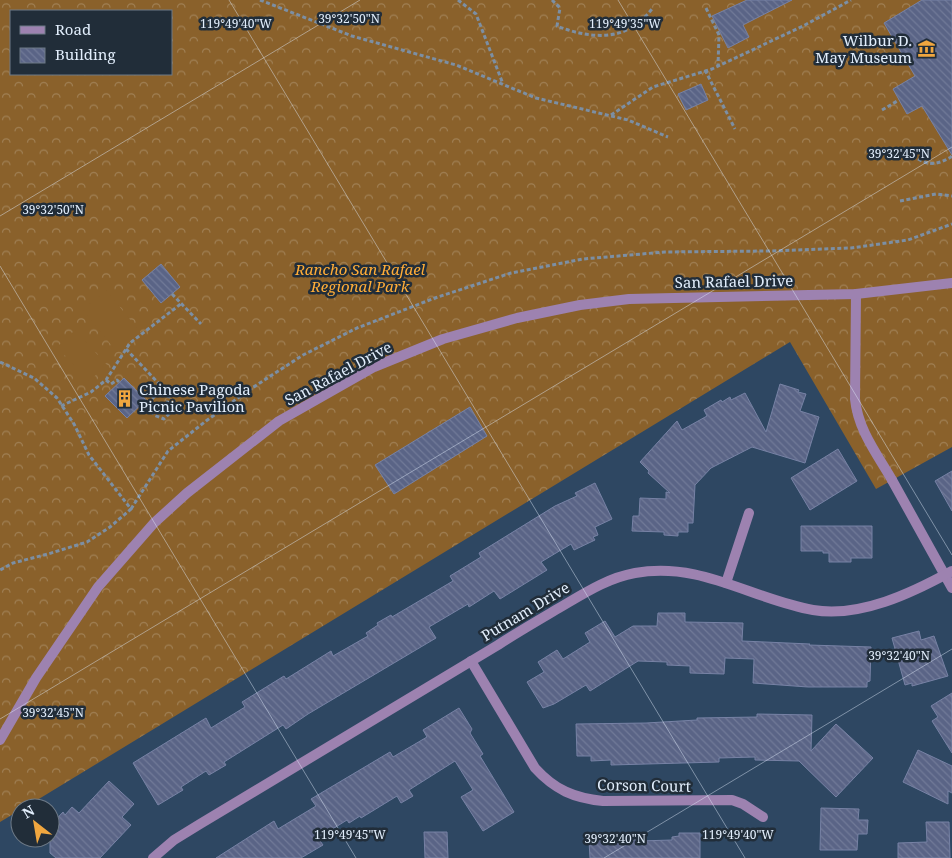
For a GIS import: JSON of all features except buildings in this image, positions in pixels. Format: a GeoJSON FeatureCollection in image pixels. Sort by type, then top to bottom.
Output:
{"type":"FeatureCollection","features":[{"type":"Feature","properties":{"kind":"street","name":"San Rafael Drive"},"geometry":{"type":"LineString","coordinates":[[0,740],[36,678],[98,587],[154,523],[187,493],[279,421],[374,367],[443,339],[518,318],[580,306],[629,299],[856,294],[952,283]]}},
{"type":"Feature","properties":{"kind":"street"},"geometry":{"type":"LineString","coordinates":[[856,294],[856,413],[866,435],[948,573],[952,588]]}},
{"type":"Feature","properties":{"kind":"street"},"geometry":{"type":"LineString","coordinates":[[726,583],[749,512]]}},
{"type":"Feature","properties":{"kind":"street","name":"Putnam Drive"},"geometry":{"type":"LineString","coordinates":[[153,858],[174,840],[471,660],[612,579],[654,570],[694,573],[785,603],[815,610],[842,610],[877,605],[910,592],[948,573]]}},
{"type":"Feature","properties":{"kind":"street","name":"Corson Court"},"geometry":{"type":"LineString","coordinates":[[471,660],[535,768],[546,780],[556,787],[572,795],[603,801],[732,800],[744,804],[763,817]]}},
{"type":"Feature","properties":{"kind":"path"},"geometry":{"type":"LineString","coordinates":[[260,0],[352,36],[456,65],[536,98],[628,120],[668,137]]}},
{"type":"Feature","properties":{"kind":"path"},"geometry":{"type":"LineString","coordinates":[[458,0],[476,14],[503,84]]}},
{"type":"Feature","properties":{"kind":"path"},"geometry":{"type":"LineString","coordinates":[[552,0],[560,8],[557,26],[588,35],[617,34],[637,24],[652,9]]}},
{"type":"Feature","properties":{"kind":"path"},"geometry":{"type":"LineString","coordinates":[[611,116],[653,87],[712,69],[803,26],[851,0]]}},
{"type":"Feature","properties":{"kind":"path"},"geometry":{"type":"LineString","coordinates":[[706,8],[719,34],[718,66]]}},
{"type":"Feature","properties":{"kind":"path"},"geometry":{"type":"LineString","coordinates":[[704,70],[735,129]]}},
{"type":"Feature","properties":{"kind":"path"},"geometry":{"type":"LineString","coordinates":[[882,110],[899,100]]}},
{"type":"Feature","properties":{"kind":"path"},"geometry":{"type":"LineString","coordinates":[[907,152],[920,160],[934,164],[951,157],[952,154]]}},
{"type":"Feature","properties":{"kind":"path"},"geometry":{"type":"LineString","coordinates":[[900,201],[936,194],[952,196]]}},
{"type":"Feature","properties":{"kind":"path"},"geometry":{"type":"LineString","coordinates":[[172,294],[201,324]]}},
{"type":"Feature","properties":{"kind":"path"},"geometry":{"type":"LineString","coordinates":[[61,406],[91,392],[106,380],[130,343],[182,303]]}},
{"type":"Feature","properties":{"kind":"path"},"geometry":{"type":"LineString","coordinates":[[126,349],[163,388],[169,396],[167,404],[169,414],[164,419],[154,415],[147,404],[163,388]]}},
{"type":"Feature","properties":{"kind":"path"},"geometry":{"type":"LineString","coordinates":[[0,362],[34,378],[57,398],[74,424],[89,456],[131,509],[110,527],[87,542],[13,563],[0,570]]}},
{"type":"Feature","properties":{"kind":"path"},"geometry":{"type":"LineString","coordinates":[[106,380],[111,384],[117,380],[120,382]]}},
{"type":"Feature","properties":{"kind":"green space","name":"Rancho San Rafael Regional Park"},"geometry":{"type":"Polygon","coordinates":[[[0,0],[952,0],[952,447],[876,489],[790,342],[40,798],[10,798],[10,816],[0,822],[0,0]]]}},
{"type":"Feature","properties":{"kind":"green space"},"geometry":{"type":"Polygon","coordinates":[[[106,290],[141,333],[117,352],[83,310],[106,290]]]}},
{"type":"Feature","properties":{"kind":"green space"},"geometry":{"type":"Polygon","coordinates":[[[75,330],[107,365],[89,381],[57,347],[75,330]]]}},
{"type":"Feature","properties":{"kind":"place","name":"Wilbur D. May Museum"},"geometry":{"type":"Point","coordinates":[926,49]}},
{"type":"Feature","properties":{"kind":"place","name":"Chinese Pagoda Picnic Pavilion"},"geometry":{"type":"Point","coordinates":[125,398]}}]}
